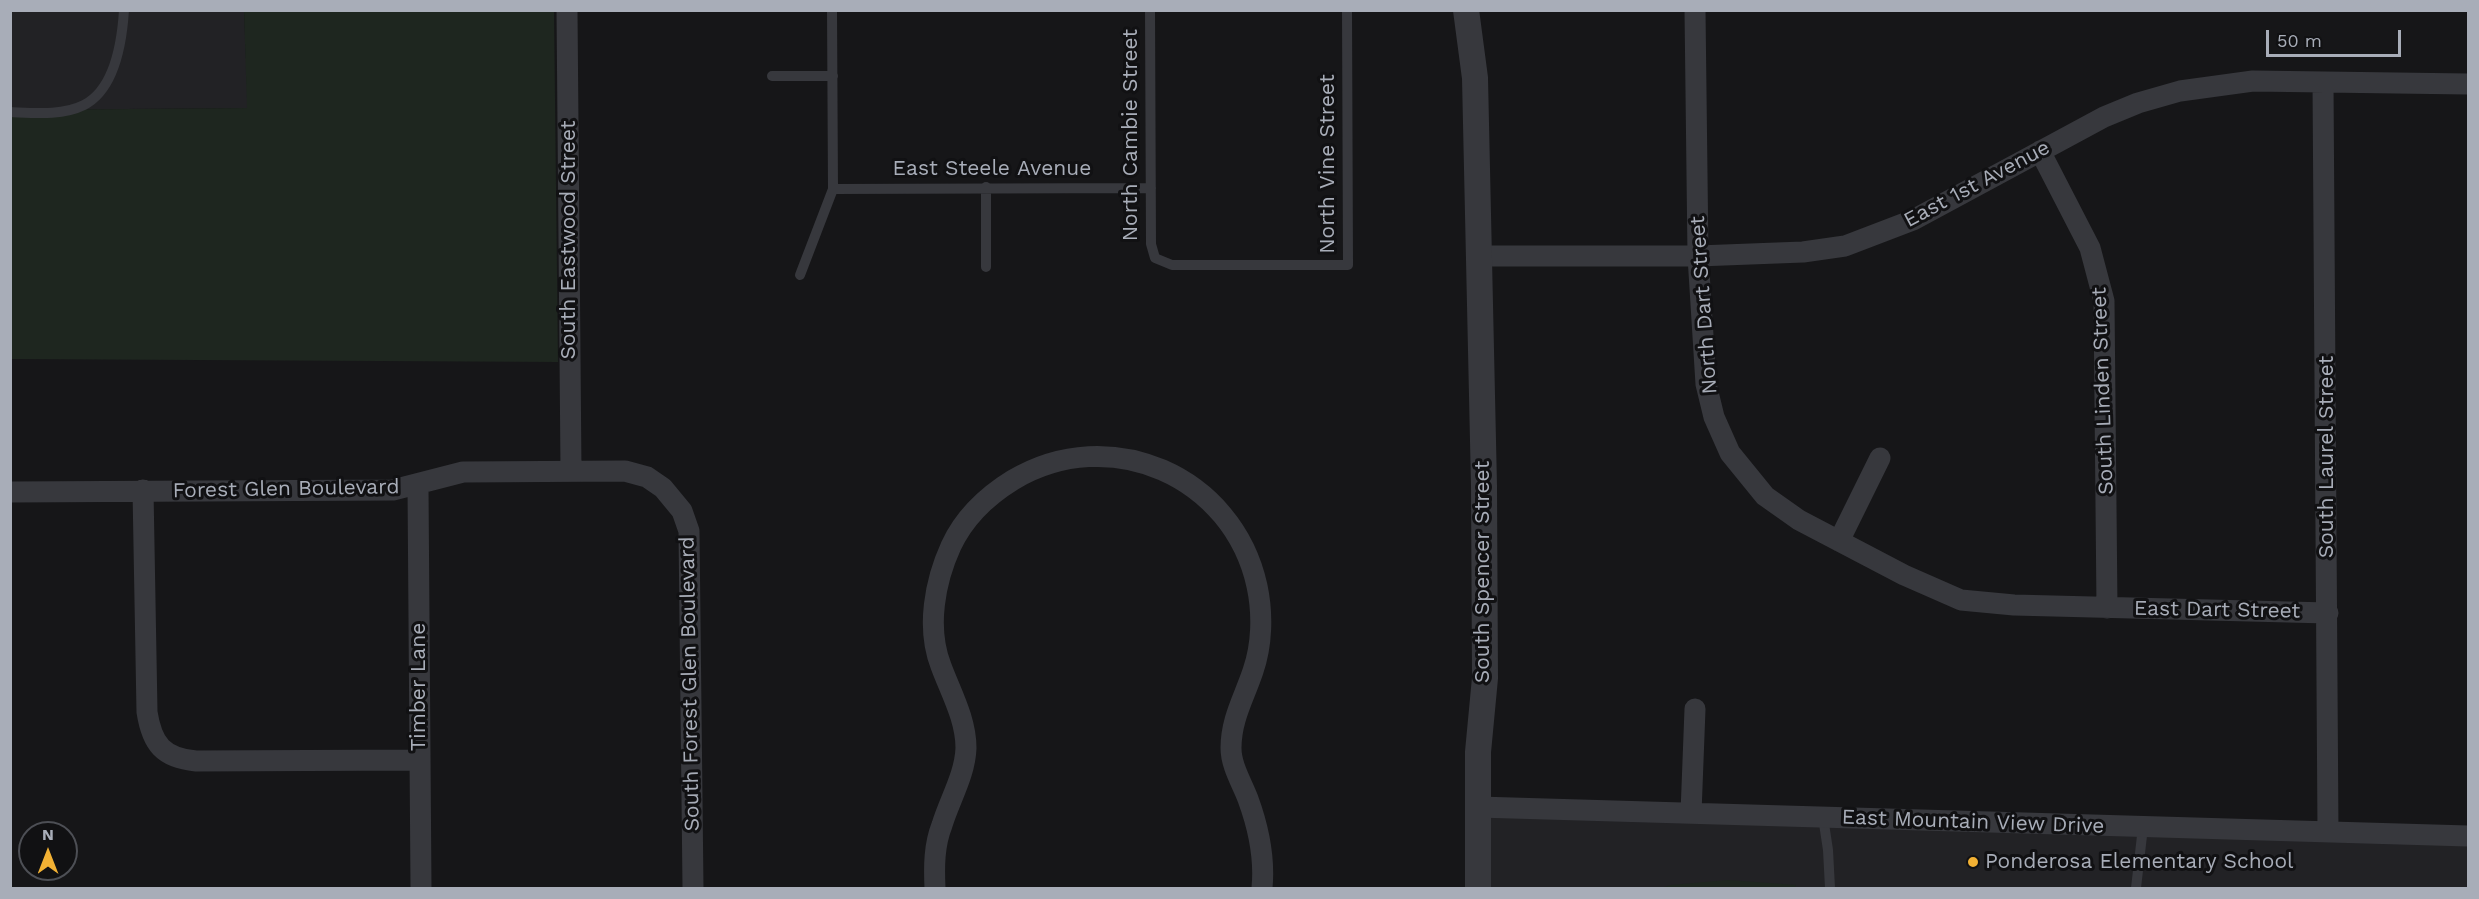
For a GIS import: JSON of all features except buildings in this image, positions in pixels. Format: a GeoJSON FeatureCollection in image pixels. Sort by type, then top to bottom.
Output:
{"type":"FeatureCollection","features":[{"type":"Feature","properties":{"kind":"street","name":"South Eastwood Street"},"geometry":{"type":"LineString","coordinates":[[567,10],[571,470]]}},
{"type":"Feature","properties":{"kind":"street","name":"South Spencer Street"},"geometry":{"type":"LineString","coordinates":[[1466,10],[1476,78],[1477,256],[1484,486],[1485,666],[1478,752],[1478,888]]}},
{"type":"Feature","properties":{"kind":"street","name":"North Dart Street"},"geometry":{"type":"LineString","coordinates":[[1695,10],[1698,256],[1706,384],[1721,435],[1740,468],[1765,496],[1799,520],[1904,575],[1961,600],[2014,605],[2107,608]]}},
{"type":"Feature","properties":{"kind":"street","name":"East 1st Avenue"},"geometry":{"type":"LineString","coordinates":[[1477,256],[1698,256],[1803,252],[1845,246],[1913,220],[2113,114],[2180,91],[2253,81],[2469,84]]}},
{"type":"Feature","properties":{"kind":"street","name":"South Laurel Street"},"geometry":{"type":"LineString","coordinates":[[2324,82],[2328,832]]}},
{"type":"Feature","properties":{"kind":"street","name":"South Linden Street"},"geometry":{"type":"LineString","coordinates":[[2040,151],[2090,248],[2104,301],[2107,608]]}},
{"type":"Feature","properties":{"kind":"street"},"geometry":{"type":"LineString","coordinates":[[935,888],[938,838],[961,776],[966,751],[960,714],[936,650],[934,611],[943,564],[965,522],[1001,487],[1028,471],[1052,462],[1097,455],[1133,459],[1149,464],[1196,489],[1228,521],[1251,564],[1259,597],[1260,637],[1253,672],[1234,718],[1231,750],[1259,834],[1262,888]]}},
{"type":"Feature","properties":{"kind":"street"},"geometry":{"type":"LineString","coordinates":[[1839,541],[1880,458]]}},
{"type":"Feature","properties":{"kind":"street","name":"Forest Glen Boulevard"},"geometry":{"type":"LineString","coordinates":[[10,492],[393,490],[417,486],[463,472],[571,470],[625,471],[647,477],[663,488]]}},
{"type":"Feature","properties":{"kind":"street","name":"Timber Lane"},"geometry":{"type":"LineString","coordinates":[[417,486],[421,888]]}},
{"type":"Feature","properties":{"kind":"street","name":"South Forest Glen Boulevard"},"geometry":{"type":"LineString","coordinates":[[663,488],[682,511],[688,531],[693,888]]}},
{"type":"Feature","properties":{"kind":"street"},"geometry":{"type":"LineString","coordinates":[[143,490],[147,712],[150,732],[156,744],[170,755],[196,761],[419,760]]}},
{"type":"Feature","properties":{"kind":"street","name":"East Dart Street"},"geometry":{"type":"LineString","coordinates":[[2107,608],[2328,613]]}},
{"type":"Feature","properties":{"kind":"street"},"geometry":{"type":"LineString","coordinates":[[1691,813],[1695,710]]}},
{"type":"Feature","properties":{"kind":"street","name":"East Mountain View Drive"},"geometry":{"type":"LineString","coordinates":[[1478,807],[2469,836]]}},
{"type":"Feature","properties":{"kind":"lane"},"geometry":{"type":"LineString","coordinates":[[10,112],[46,114],[84,105],[108,81],[119,51],[124,10]]}},
{"type":"Feature","properties":{"kind":"lane"},"geometry":{"type":"LineString","coordinates":[[800,275],[833,189],[832,10]]}},
{"type":"Feature","properties":{"kind":"lane","name":"North Cambie Street"},"geometry":{"type":"LineString","coordinates":[[1150,10],[1151,250],[1155,258]]}},
{"type":"Feature","properties":{"kind":"lane","name":"North Vine Street"},"geometry":{"type":"LineString","coordinates":[[1155,258],[1172,265],[1348,265],[1347,10]]}},
{"type":"Feature","properties":{"kind":"lane"},"geometry":{"type":"LineString","coordinates":[[772,76],[833,75]]}},
{"type":"Feature","properties":{"kind":"lane"},"geometry":{"type":"LineString","coordinates":[[986,187],[986,267]]}},
{"type":"Feature","properties":{"kind":"lane","name":"East Steele Avenue"},"geometry":{"type":"LineString","coordinates":[[833,189],[1151,188]]}},
{"type":"Feature","properties":{"kind":"lane"},"geometry":{"type":"LineString","coordinates":[[1823,817],[1830,888]]}},
{"type":"Feature","properties":{"kind":"lane"},"geometry":{"type":"LineString","coordinates":[[2136,888],[2139,882],[2143,827]]}},
{"type":"Feature","properties":{"kind":"shaded area"},"geometry":{"type":"Polygon","coordinates":[[[10,11],[244,11],[248,108],[11,110],[10,11]]]}},
{"type":"Feature","properties":{"kind":"shaded area"},"geometry":{"type":"Polygon","coordinates":[[[244,11],[554,11],[558,362],[11,359],[10,110],[247,108],[244,11]]]}},
{"type":"Feature","properties":{"kind":"shaded area","name":"Ponderosa Elementary School"},"geometry":{"type":"Polygon","coordinates":[[[1478,807],[2468,836],[2468,888],[1478,888],[1478,807]]]}},
{"type":"Feature","properties":{"kind":"shaded area"},"geometry":{"type":"Polygon","coordinates":[[[1728,880],[1796,885],[1795,888],[1661,888],[1728,880]]]}},
{"type":"Feature","properties":{"kind":"place","name":"Ponderosa Elementary School"},"geometry":{"type":"Point","coordinates":[1973,862]}}]}
